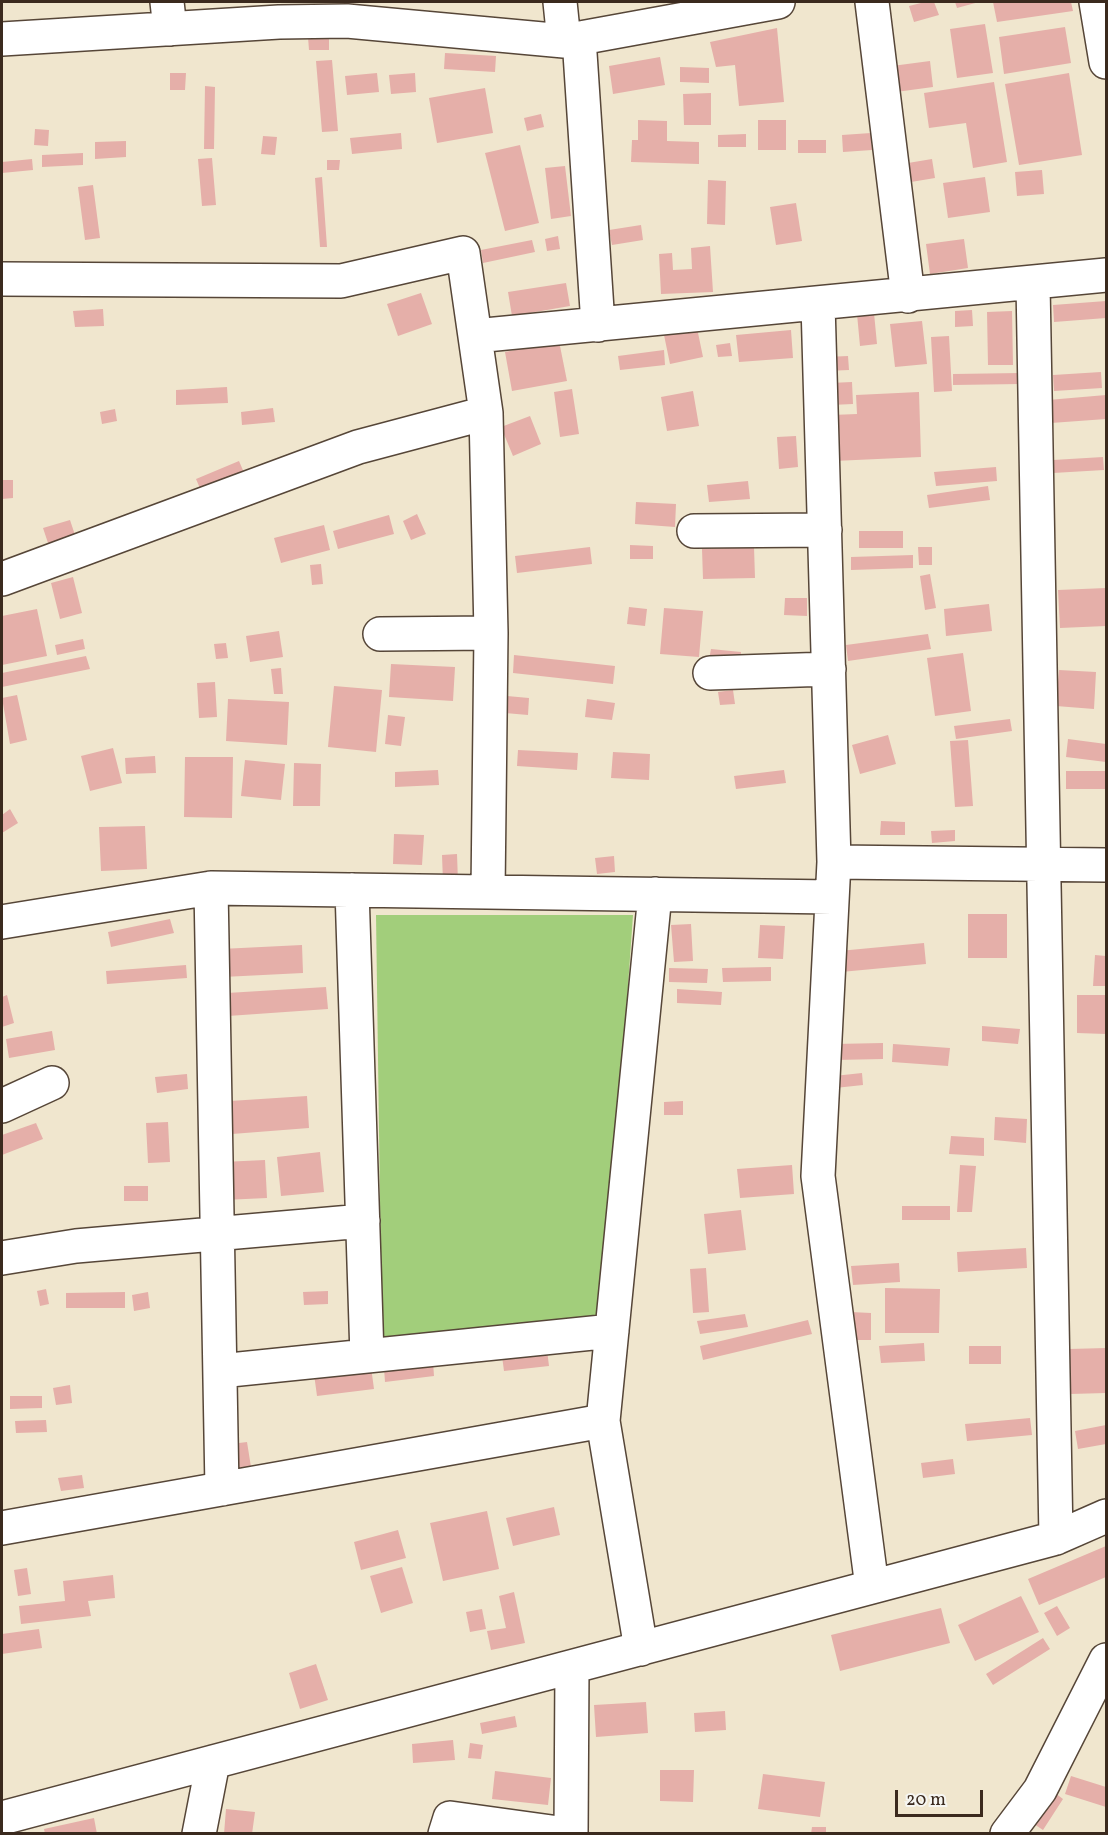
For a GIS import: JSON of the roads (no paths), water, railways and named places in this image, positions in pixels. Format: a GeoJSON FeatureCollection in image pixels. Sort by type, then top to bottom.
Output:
{"type":"FeatureCollection","features":[{"type":"Feature","properties":{"kind":"street"},"geometry":{"type":"LineString","coordinates":[[560,2],[571,40],[598,325]]}},
{"type":"Feature","properties":{"kind":"street"},"geometry":{"type":"LineString","coordinates":[[2,39],[169,15],[280,12],[347,21],[571,40],[778,2]]}},
{"type":"Feature","properties":{"kind":"street"},"geometry":{"type":"LineString","coordinates":[[872,2],[908,296]]}},
{"type":"Feature","properties":{"kind":"street"},"geometry":{"type":"LineString","coordinates":[[1096,2],[1107,62]]}},
{"type":"Feature","properties":{"kind":"street"},"geometry":{"type":"LineString","coordinates":[[2,279],[341,281],[463,253],[486,413],[491,633],[488,892]]}},
{"type":"Feature","properties":{"kind":"street"},"geometry":{"type":"LineString","coordinates":[[475,336],[1033,284],[1107,275]]}},
{"type":"Feature","properties":{"kind":"street"},"geometry":{"type":"LineString","coordinates":[[1033,284],[1056,1538]]}},
{"type":"Feature","properties":{"kind":"street"},"geometry":{"type":"LineString","coordinates":[[818,304],[834,862],[818,1176],[872,1587]]}},
{"type":"Feature","properties":{"kind":"street"},"geometry":{"type":"LineString","coordinates":[[2,579],[358,447],[486,413]]}},
{"type":"Feature","properties":{"kind":"street"},"geometry":{"type":"LineString","coordinates":[[694,531],[825,530]]}},
{"type":"Feature","properties":{"kind":"street"},"geometry":{"type":"LineString","coordinates":[[380,634],[491,633]]}},
{"type":"Feature","properties":{"kind":"street"},"geometry":{"type":"LineString","coordinates":[[710,673],[829,669]]}},
{"type":"Feature","properties":{"kind":"street"},"geometry":{"type":"LineString","coordinates":[[834,862],[1107,865]]}},
{"type":"Feature","properties":{"kind":"street"},"geometry":{"type":"LineString","coordinates":[[2,922],[211,888],[832,897]]}},
{"type":"Feature","properties":{"kind":"street"},"geometry":{"type":"LineString","coordinates":[[211,888],[222,1489]]}},
{"type":"Feature","properties":{"kind":"street"},"geometry":{"type":"LineString","coordinates":[[352,890],[367,1356]]}},
{"type":"Feature","properties":{"kind":"street"},"geometry":{"type":"LineString","coordinates":[[641,1649],[603,1421],[655,894]]}},
{"type":"Feature","properties":{"kind":"street"},"geometry":{"type":"LineString","coordinates":[[2,1106],[52,1083]]}},
{"type":"Feature","properties":{"kind":"street"},"geometry":{"type":"LineString","coordinates":[[2,1258],[76,1246],[363,1221]]}},
{"type":"Feature","properties":{"kind":"street"},"geometry":{"type":"LineString","coordinates":[[220,1371],[612,1331]]}},
{"type":"Feature","properties":{"kind":"street"},"geometry":{"type":"LineString","coordinates":[[2,1528],[603,1421]]}},
{"type":"Feature","properties":{"kind":"street"},"geometry":{"type":"LineString","coordinates":[[2,1818],[1056,1538],[1107,1516]]}},
{"type":"Feature","properties":{"kind":"street"},"geometry":{"type":"LineString","coordinates":[[1007,1833],[1040,1790],[1107,1660]]}},
{"type":"Feature","properties":{"kind":"street"},"geometry":{"type":"LineString","coordinates":[[571,1833],[572,1667]]}},
{"type":"Feature","properties":{"kind":"street"},"geometry":{"type":"LineString","coordinates":[[200,1833],[213,1762]]}},
{"type":"Feature","properties":{"kind":"street"},"geometry":{"type":"LineString","coordinates":[[445,1833],[450,1818],[566,1833]]}}]}
